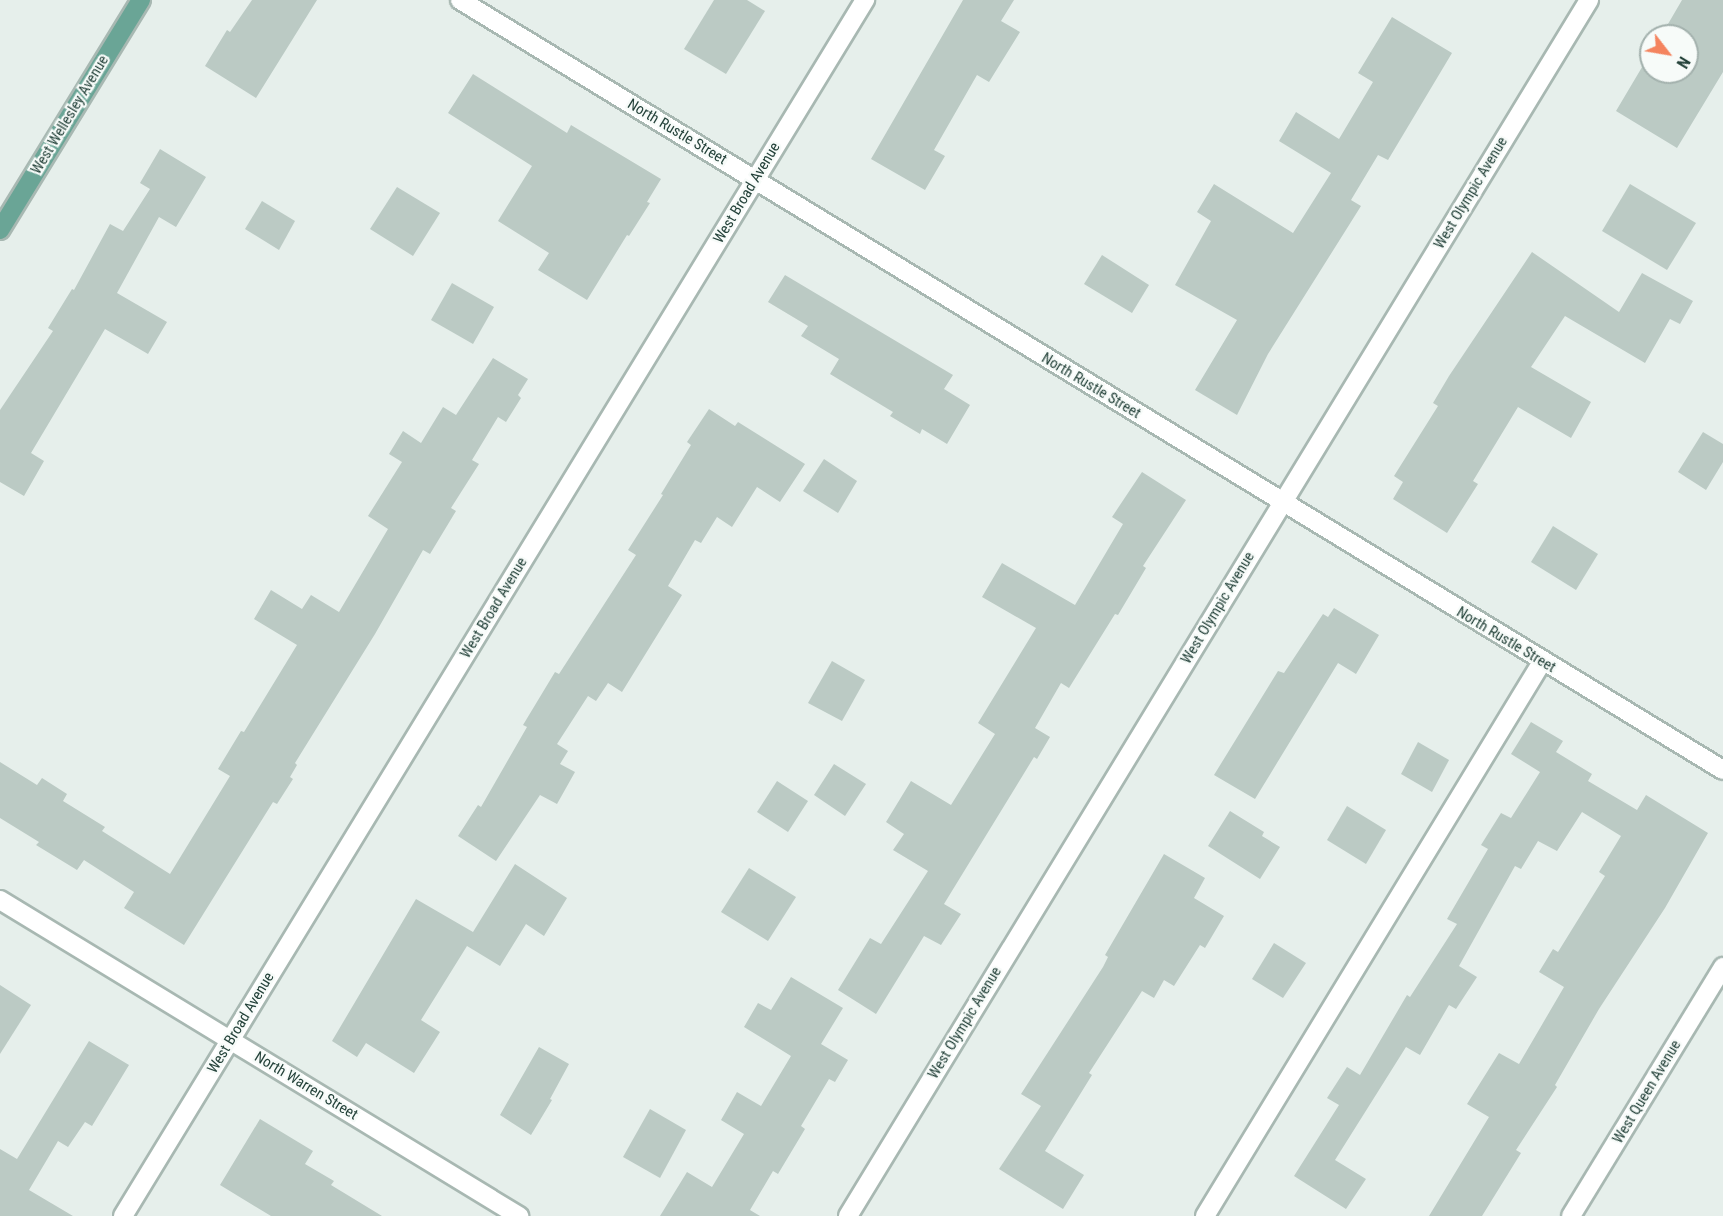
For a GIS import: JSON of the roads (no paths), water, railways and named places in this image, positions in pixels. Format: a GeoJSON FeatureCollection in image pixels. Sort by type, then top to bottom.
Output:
{"type":"FeatureCollection","features":[{"type":"Feature","properties":{"kind":"main road","name":"West Wellesley Avenue"},"geometry":{"type":"LineString","coordinates":[[0,230],[141,0]]}},
{"type":"Feature","properties":{"kind":"street","name":"North Rustle Street"},"geometry":{"type":"LineString","coordinates":[[460,0],[480,5],[756,180],[1542,662],[1723,770]]}},
{"type":"Feature","properties":{"kind":"street","name":"West Broad Avenue"},"geometry":{"type":"LineString","coordinates":[[123,1216],[865,0]]}},
{"type":"Feature","properties":{"kind":"street","name":"West Olympic Avenue"},"geometry":{"type":"LineString","coordinates":[[848,1216],[1589,0]]}},
{"type":"Feature","properties":{"kind":"street"},"geometry":{"type":"LineString","coordinates":[[1205,1216],[1542,662]]}},
{"type":"Feature","properties":{"kind":"street","name":"North Warren Street"},"geometry":{"type":"LineString","coordinates":[[0,900],[519,1216]]}},
{"type":"Feature","properties":{"kind":"street","name":"West Queen Avenue"},"geometry":{"type":"LineString","coordinates":[[1571,1216],[1723,967]]}}]}
